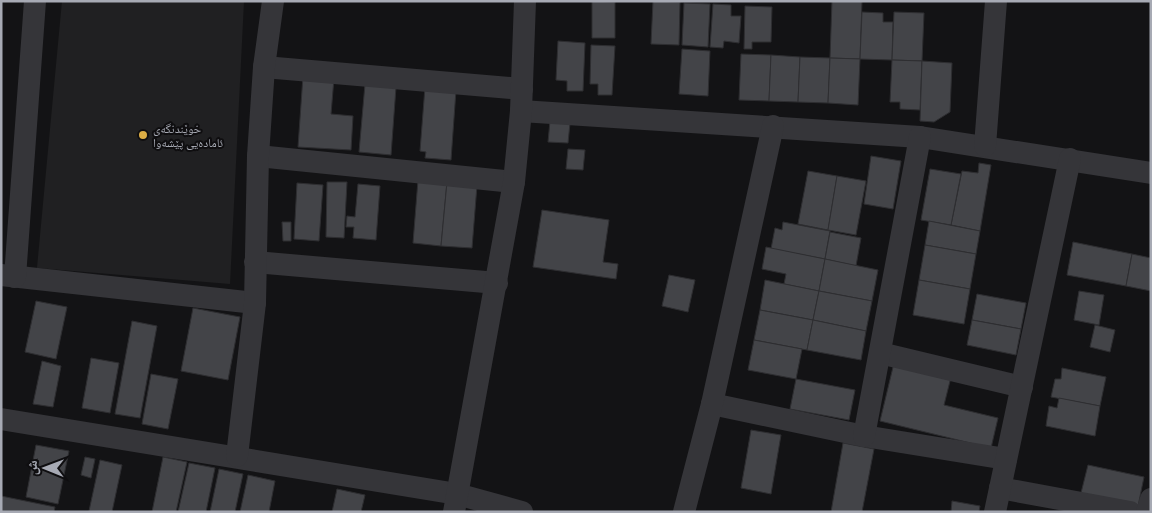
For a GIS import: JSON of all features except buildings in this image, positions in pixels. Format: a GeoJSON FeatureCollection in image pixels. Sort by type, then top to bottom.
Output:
{"type":"FeatureCollection","features":[{"type":"Feature","properties":{"kind":"street"},"geometry":{"type":"LineString","coordinates":[[35,1],[8,276],[255,304]]}},
{"type":"Feature","properties":{"kind":"street"},"geometry":{"type":"LineString","coordinates":[[236,456],[255,304],[258,156],[264,67],[273,1]]}},
{"type":"Feature","properties":{"kind":"street"},"geometry":{"type":"LineString","coordinates":[[456,503],[514,182],[522,100],[525,1]]}},
{"type":"Feature","properties":{"kind":"street"},"geometry":{"type":"LineString","coordinates":[[984,146],[996,1]]}},
{"type":"Feature","properties":{"kind":"street"},"geometry":{"type":"LineString","coordinates":[[264,67],[522,100],[773,126],[920,137],[1151,173]]}},
{"type":"Feature","properties":{"kind":"street"},"geometry":{"type":"LineString","coordinates":[[684,512],[712,404],[773,126]]}},
{"type":"Feature","properties":{"kind":"street"},"geometry":{"type":"LineString","coordinates":[[864,436],[920,137]]}},
{"type":"Feature","properties":{"kind":"street"},"geometry":{"type":"LineString","coordinates":[[258,156],[514,182]]}},
{"type":"Feature","properties":{"kind":"street"},"geometry":{"type":"LineString","coordinates":[[995,512],[1070,159]]}},
{"type":"Feature","properties":{"kind":"street"},"geometry":{"type":"LineString","coordinates":[[255,262],[497,283]]}},
{"type":"Feature","properties":{"kind":"street"},"geometry":{"type":"LineString","coordinates":[[880,353],[1022,387]]}},
{"type":"Feature","properties":{"kind":"street"},"geometry":{"type":"LineString","coordinates":[[712,404],[864,436],[1006,459]]}},
{"type":"Feature","properties":{"kind":"street"},"geometry":{"type":"LineString","coordinates":[[1,419],[236,456],[456,503],[522,512]]}},
{"type":"Feature","properties":{"kind":"street"},"geometry":{"type":"LineString","coordinates":[[1000,488],[1130,512]]}},
{"type":"Feature","properties":{"kind":"street"},"geometry":{"type":"LineString","coordinates":[[1147,512],[1151,498]]}},
{"type":"Feature","properties":{"kind":"shaded area","name":"خوێندنگەی ئامادەیی پێشەوا"},"geometry":{"type":"Polygon","coordinates":[[[62,1],[244,1],[230,284],[37,268],[62,1]]]}},
{"type":"Feature","properties":{"kind":"place","name":"خوێندنگەی ئامادەیی پێشەوا"},"geometry":{"type":"Point","coordinates":[143,135]}}]}
